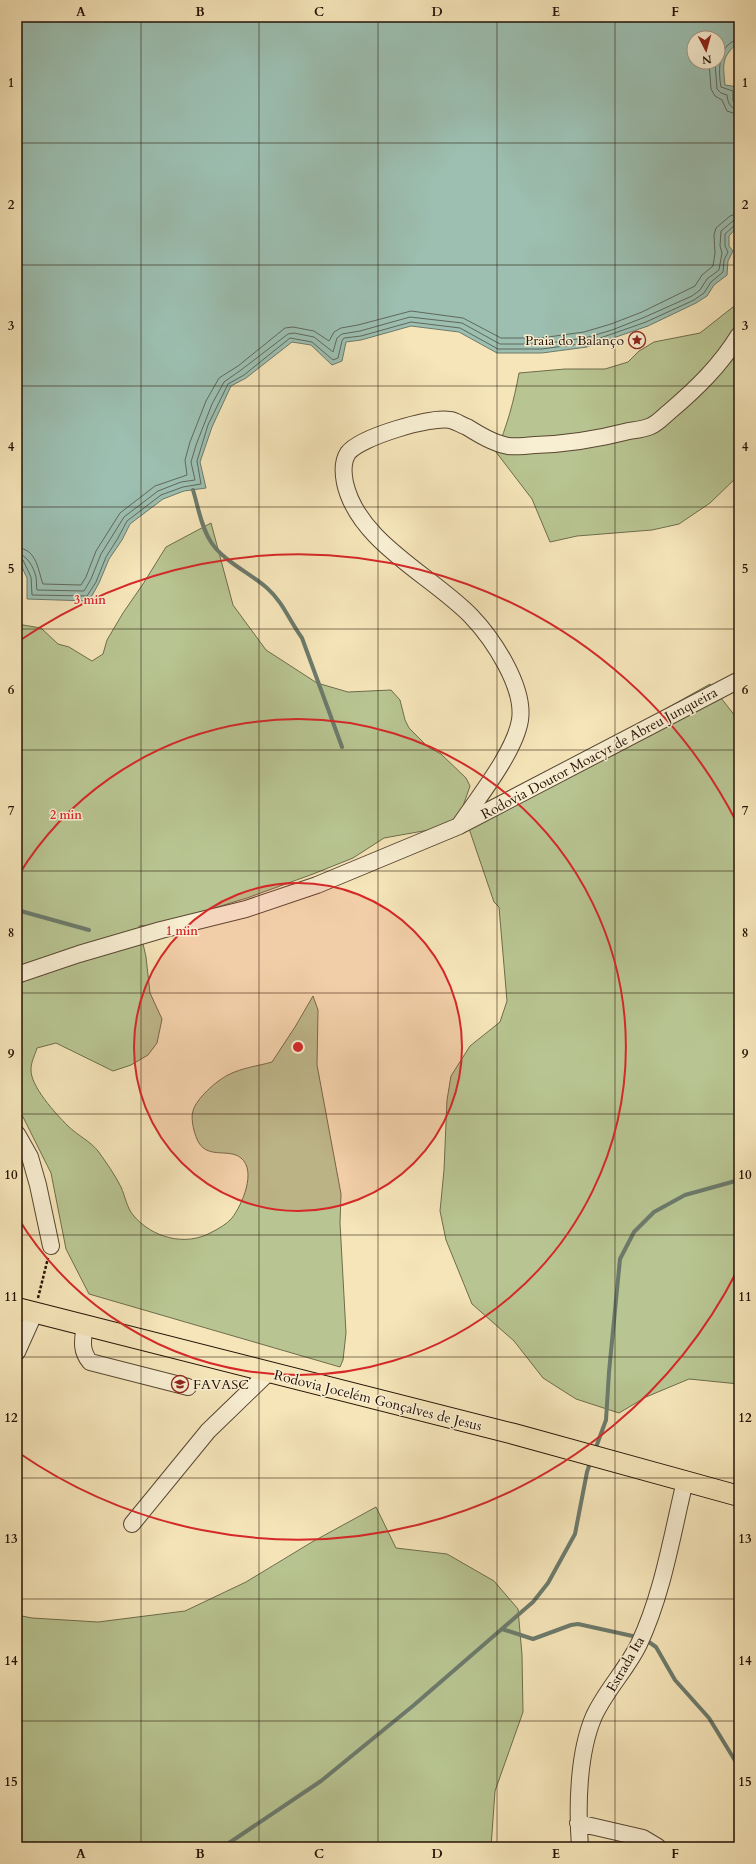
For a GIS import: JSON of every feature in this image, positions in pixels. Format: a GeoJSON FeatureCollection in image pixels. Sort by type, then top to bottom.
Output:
{"type":"FeatureCollection","features":[{"type":"Feature","properties":{"kind":"main road","name":"Rodovia Jocelém Gonçalves de Jesus"},"geometry":{"type":"LineString","coordinates":[[26,1310],[514,1434],[739,1496]]}},
{"type":"Feature","properties":{"kind":"street"},"geometry":{"type":"LineString","coordinates":[[459,826],[513,743],[520,720],[520,702],[512,679],[494,647],[472,617],[443,590],[384,544],[367,526],[355,508],[346,488],[343,474],[344,463],[348,453],[356,445],[372,437],[443,419],[456,421],[495,443],[511,446],[565,444],[608,437],[653,425],[699,387],[737,342]]}},
{"type":"Feature","properties":{"kind":"street","name":"Rodovia Doutor Moacyr de Abreu Junqueira"},"geometry":{"type":"LineString","coordinates":[[17,975],[79,954],[124,941],[246,909],[317,885],[459,826],[739,680]]}},
{"type":"Feature","properties":{"kind":"street"},"geometry":{"type":"LineString","coordinates":[[17,1134],[30,1157],[38,1185],[51,1246]]}},
{"type":"Feature","properties":{"kind":"street"},"geometry":{"type":"LineString","coordinates":[[17,1352],[26,1310]]}},
{"type":"Feature","properties":{"kind":"street"},"geometry":{"type":"LineString","coordinates":[[85,1325],[82,1346],[86,1357],[90,1362],[188,1387]]}},
{"type":"Feature","properties":{"kind":"street"},"geometry":{"type":"LineString","coordinates":[[132,1524],[208,1431],[269,1372]]}},
{"type":"Feature","properties":{"kind":"street","name":"Estrada Ita"},"geometry":{"type":"LineString","coordinates":[[580,1847],[578,1823],[584,1746],[595,1715],[639,1645],[654,1606],[685,1481]]}},
{"type":"Feature","properties":{"kind":"street"},"geometry":{"type":"LineString","coordinates":[[578,1823],[643,1838],[658,1847]]}},
{"type":"Feature","properties":{"kind":"path"},"geometry":{"type":"LineString","coordinates":[[26,1310],[51,1246]]}},
{"type":"Feature","properties":{"kind":"green space"},"geometry":{"type":"Polygon","coordinates":[[[739,306],[739,475],[710,503],[679,524],[652,530],[577,536],[550,542],[532,499],[496,452],[510,413],[519,373],[565,369],[605,369],[628,362],[639,351],[654,342],[700,333],[733,307],[739,306]]]}},
{"type":"Feature","properties":{"kind":"green space"},"geometry":{"type":"Polygon","coordinates":[[[211,523],[233,605],[266,650],[317,683],[348,692],[391,690],[400,700],[405,720],[409,728],[428,747],[441,754],[466,778],[470,786],[462,809],[452,821],[440,828],[384,838],[353,858],[247,898],[162,924],[139,926],[146,957],[150,993],[162,1019],[157,1043],[148,1055],[131,1065],[113,1071],[56,1043],[37,1048],[31,1069],[32,1076],[39,1091],[57,1114],[98,1151],[119,1182],[131,1212],[141,1223],[159,1234],[170,1238],[191,1239],[202,1237],[220,1228],[232,1218],[243,1197],[248,1179],[248,1171],[246,1164],[236,1155],[208,1151],[203,1148],[197,1140],[193,1123],[192,1114],[195,1106],[207,1091],[218,1081],[228,1075],[244,1069],[272,1062],[313,996],[318,1010],[317,1065],[341,1194],[340,1223],[346,1333],[343,1360],[340,1367],[89,1294],[66,1249],[51,1173],[17,1105],[17,624],[41,628],[58,644],[69,647],[92,661],[103,654],[107,640],[166,547],[211,523]]]}},
{"type":"Feature","properties":{"kind":"green space"},"geometry":{"type":"Polygon","coordinates":[[[710,684],[739,721],[739,1384],[689,1379],[646,1397],[619,1413],[576,1399],[543,1378],[514,1341],[472,1304],[446,1240],[440,1211],[444,1170],[447,1100],[451,1076],[470,1046],[500,1022],[507,1001],[499,907],[494,902],[464,814],[601,745],[710,684]]]}},
{"type":"Feature","properties":{"kind":"green space"},"geometry":{"type":"Polygon","coordinates":[[[376,1507],[396,1548],[447,1554],[494,1581],[518,1609],[522,1655],[523,1712],[495,1791],[491,1847],[17,1847],[17,1615],[32,1618],[98,1622],[185,1611],[246,1582],[312,1542],[376,1507]]]}},
{"type":"Feature","properties":{"kind":"water"},"geometry":{"type":"Polygon","coordinates":[[[17,17],[739,17],[739,42],[726,56],[726,30],[686,30],[686,70],[724,70],[725,85],[738,87],[739,225],[729,236],[729,246],[733,251],[728,261],[727,275],[714,285],[707,296],[696,303],[648,326],[587,347],[542,353],[497,353],[459,332],[411,326],[361,340],[346,342],[342,361],[332,365],[311,345],[292,342],[246,378],[231,386],[212,427],[200,462],[206,488],[184,491],[163,499],[130,524],[122,540],[109,559],[99,583],[89,601],[27,599],[27,578],[20,563],[17,563],[17,17]]]}},
{"type":"Feature","properties":{"kind":"waterway"},"geometry":{"type":"LineString","coordinates":[[193,490],[202,523],[216,549],[222,555],[260,582],[278,599],[302,638],[342,747]]}},
{"type":"Feature","properties":{"kind":"waterway"},"geometry":{"type":"LineString","coordinates":[[17,910],[89,930]]}},
{"type":"Feature","properties":{"kind":"waterway"},"geometry":{"type":"LineString","coordinates":[[595,1450],[606,1420],[620,1259],[634,1232],[654,1212],[685,1195],[739,1180]]}},
{"type":"Feature","properties":{"kind":"waterway"},"geometry":{"type":"LineString","coordinates":[[223,1847],[321,1781],[414,1705],[533,1602],[548,1583],[575,1534],[587,1472],[591,1460]]}},
{"type":"Feature","properties":{"kind":"waterway"},"geometry":{"type":"LineString","coordinates":[[502,1629],[533,1639],[571,1625],[578,1624],[637,1637]]}},
{"type":"Feature","properties":{"kind":"waterway"},"geometry":{"type":"LineString","coordinates":[[646,1640],[656,1647],[675,1680],[709,1718],[739,1767]]}},
{"type":"Feature","properties":{"kind":"place","name":"Praia do Balanço"},"geometry":{"type":"Point","coordinates":[637,340]}},
{"type":"Feature","properties":{"kind":"place","name":"FAVASC"},"geometry":{"type":"Point","coordinates":[180,1384]}}]}
